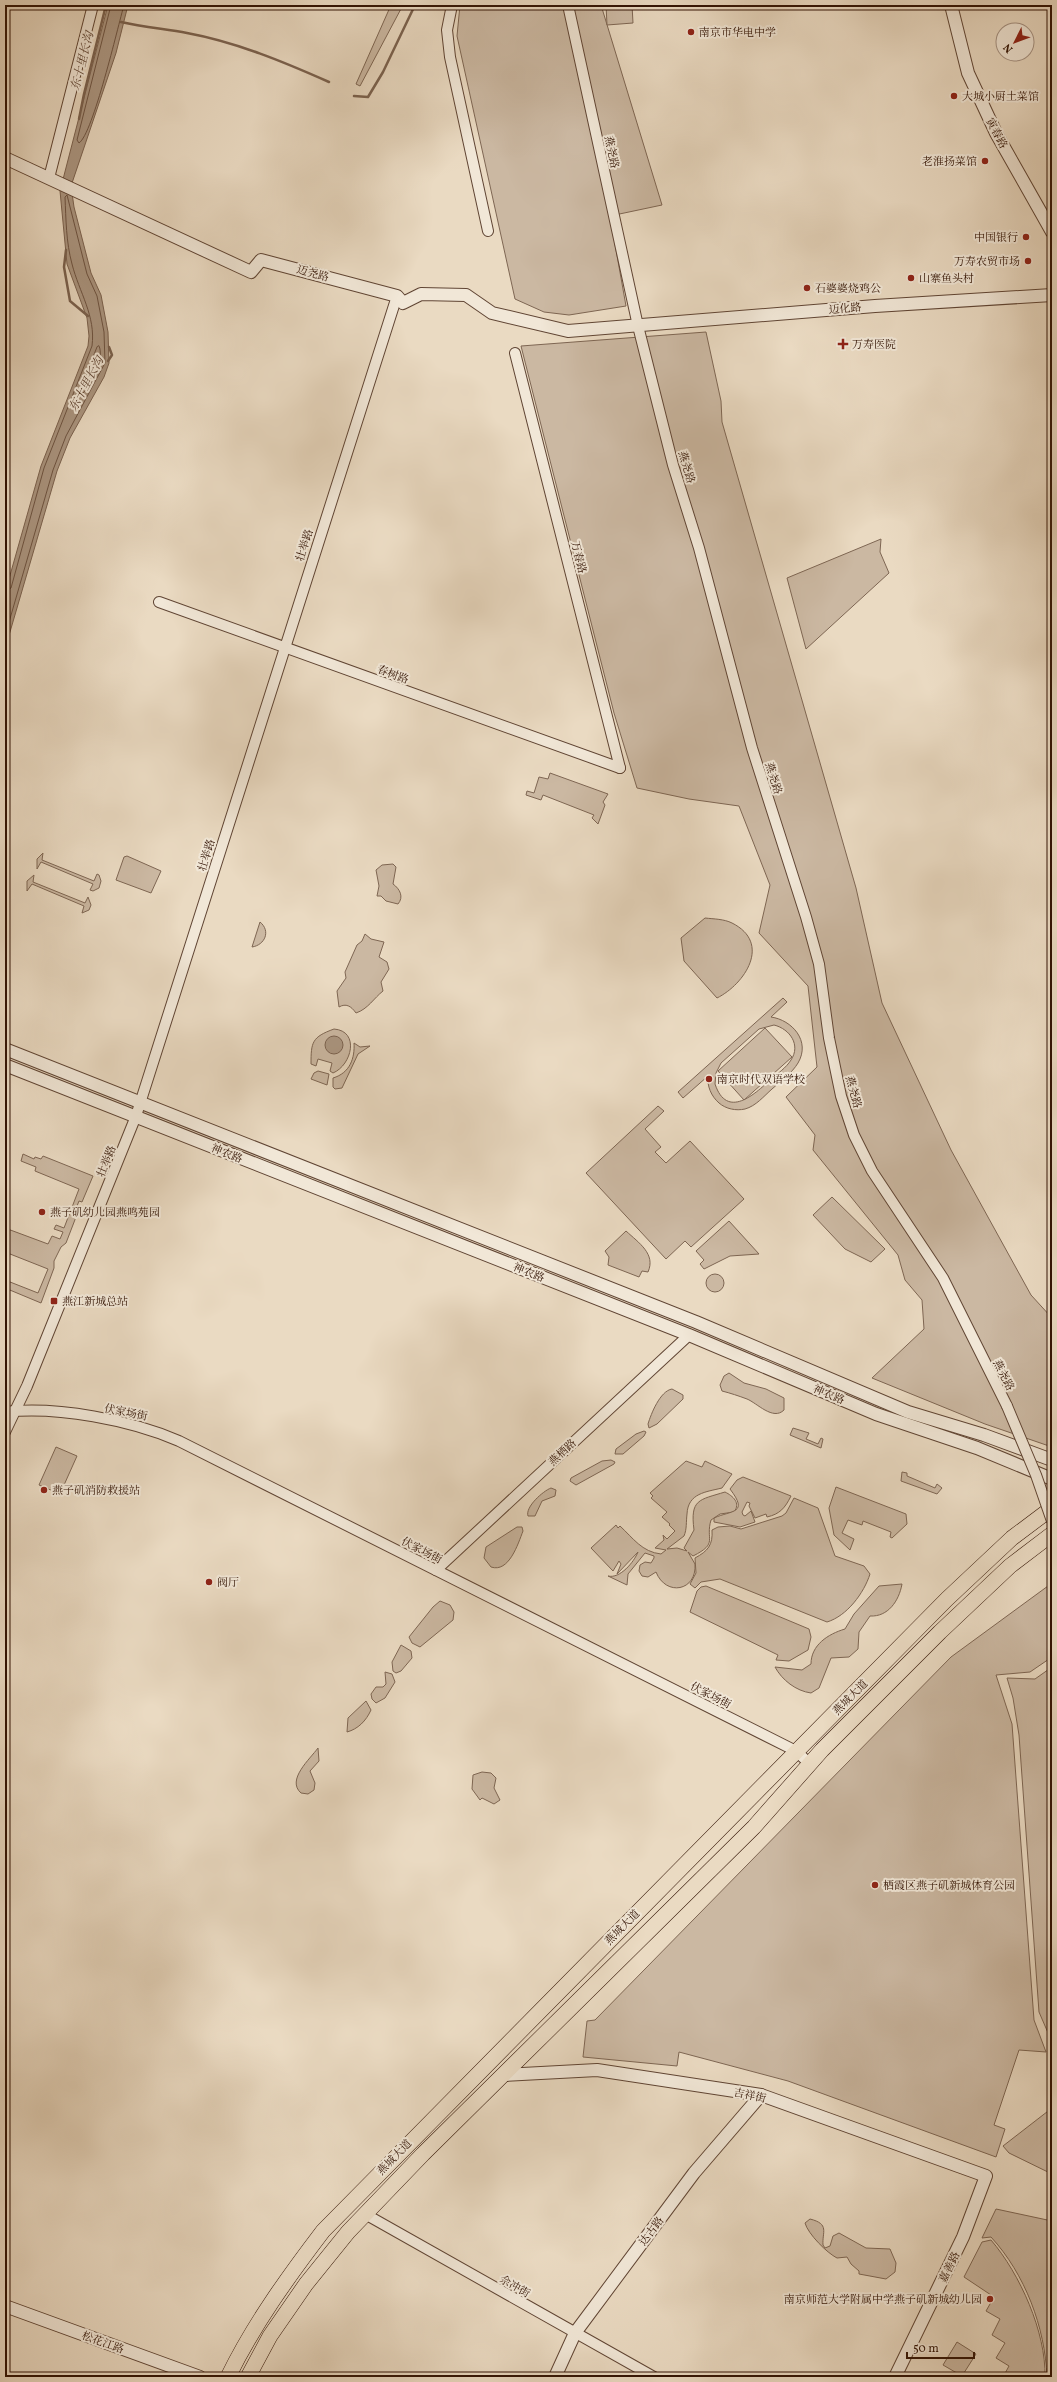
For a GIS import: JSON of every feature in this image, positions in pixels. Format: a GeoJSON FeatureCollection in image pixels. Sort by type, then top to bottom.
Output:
{"type":"FeatureCollection","features":[{"type":"Feature","properties":{"kind":"main road","name":"燕城大道"},"geometry":{"type":"LineString","coordinates":[[228,2377],[244,2345],[281,2287],[323,2231],[947,1599],[1012,1538],[1052,1508]]}},
{"type":"Feature","properties":{"kind":"main road","name":"燕城大道"},"geometry":{"type":"LineString","coordinates":[[248,2377],[270,2336],[306,2284],[365,2214],[503,2074],[754,1828],[810,1764],[940,1632],[1010,1566],[1052,1534]]}},
{"type":"Feature","properties":{"kind":"street"},"geometry":{"type":"LineString","coordinates":[[51,179],[93,5]]}},
{"type":"Feature","properties":{"kind":"street"},"geometry":{"type":"LineString","coordinates":[[452,5],[447,30],[450,57],[488,231]]}},
{"type":"Feature","properties":{"kind":"street","name":"燕尧路"},"geometry":{"type":"LineString","coordinates":[[568,5],[638,326],[673,465],[699,548],[752,748],[817,956],[841,1096],[854,1135],[872,1171],[943,1278],[1007,1406],[1025,1448],[1052,1521]]}},
{"type":"Feature","properties":{"kind":"street","name":"寅春路"},"geometry":{"type":"LineString","coordinates":[[951,5],[968,73],[996,133],[1052,232]]}},
{"type":"Feature","properties":{"kind":"street","name":"迈尧路"},"geometry":{"type":"LineString","coordinates":[[5,158],[251,272],[261,260],[397,296],[403,303],[421,294],[466,295],[492,313],[568,331],[638,326]]}},
{"type":"Feature","properties":{"kind":"street","name":"迈化路"},"geometry":{"type":"LineString","coordinates":[[638,326],[875,306],[1052,295]]}},
{"type":"Feature","properties":{"kind":"street","name":"壮举路"},"geometry":{"type":"LineString","coordinates":[[5,1432],[10,1412],[27,1386],[136,1116],[283,648],[397,296]]}},
{"type":"Feature","properties":{"kind":"street","name":"万春路"},"geometry":{"type":"LineString","coordinates":[[515,353],[620,768]]}},
{"type":"Feature","properties":{"kind":"street","name":"春树路"},"geometry":{"type":"LineString","coordinates":[[159,602],[283,648],[620,768]]}},
{"type":"Feature","properties":{"kind":"street","name":"神农路"},"geometry":{"type":"LineString","coordinates":[[5,1049],[696,1322],[908,1412],[984,1435],[1052,1460]]}},
{"type":"Feature","properties":{"kind":"street","name":"神农路"},"geometry":{"type":"LineString","coordinates":[[5,1065],[689,1335],[876,1414],[977,1448],[1052,1479]]}},
{"type":"Feature","properties":{"kind":"street","name":"燕栖路"},"geometry":{"type":"LineString","coordinates":[[436,1570],[689,1335]]}},
{"type":"Feature","properties":{"kind":"street","name":"伏家场街"},"geometry":{"type":"LineString","coordinates":[[10,1412],[55,1412],[134,1424],[152,1430],[436,1570],[796,1751],[810,1764]]}},
{"type":"Feature","properties":{"kind":"street","name":"吉祥街"},"geometry":{"type":"LineString","coordinates":[[503,2074],[596,2070],[761,2095],[986,2176]]}},
{"type":"Feature","properties":{"kind":"street","name":"达古路"},"geometry":{"type":"LineString","coordinates":[[555,2377],[574,2333],[694,2173],[761,2095]]}},
{"type":"Feature","properties":{"kind":"street","name":"嘉善路"},"geometry":{"type":"LineString","coordinates":[[895,2377],[963,2237],[986,2176]]}},
{"type":"Feature","properties":{"kind":"street","name":"佘冲街"},"geometry":{"type":"LineString","coordinates":[[365,2214],[654,2377]]}},
{"type":"Feature","properties":{"kind":"street","name":"松花江路"},"geometry":{"type":"LineString","coordinates":[[6,2310],[200,2377]]}},
{"type":"Feature","properties":{"kind":"shaded area"},"geometry":{"type":"Polygon","coordinates":[[[391,5],[403,5],[360,86],[356,84],[391,5]]]}},
{"type":"Feature","properties":{"kind":"shaded area"},"geometry":{"type":"Polygon","coordinates":[[[460,5],[601,5],[662,205],[610,216],[626,306],[569,315],[544,312],[515,299],[457,36],[460,5]]]}},
{"type":"Feature","properties":{"kind":"shaded area"},"geometry":{"type":"Polygon","coordinates":[[[606,5],[632,5],[633,23],[607,25],[606,5]]]}},
{"type":"Feature","properties":{"kind":"shaded area"},"geometry":{"type":"Polygon","coordinates":[[[706,332],[721,401],[722,422],[856,888],[882,1003],[951,1150],[1031,1295],[1052,1318],[1052,1447],[985,1424],[872,1378],[924,1329],[922,1300],[905,1280],[898,1255],[813,1150],[815,1135],[786,1097],[817,1067],[808,986],[759,933],[770,885],[739,806],[689,799],[637,788],[614,713],[521,346],[706,332]]]}},
{"type":"Feature","properties":{"kind":"shaded area"},"geometry":{"type":"Polygon","coordinates":[[[881,539],[880,552],[889,573],[806,649],[787,578],[881,539]]]}},
{"type":"Feature","properties":{"kind":"shaded area"},"geometry":{"type":"Polygon","coordinates":[[[550,773],[608,794],[603,802],[605,805],[598,824],[592,818],[594,815],[543,795],[541,800],[526,795],[527,791],[534,793],[539,777],[548,779],[550,773]]]}},
{"type":"Feature","properties":{"kind":"shaded area"},"geometry":{"type":"Polygon","coordinates":[[[43,853],[42,860],[94,881],[97,874],[99,875],[101,881],[99,888],[93,891],[90,890],[93,884],[41,862],[37,869],[37,859],[43,853]]]}},
{"type":"Feature","properties":{"kind":"shaded area"},"geometry":{"type":"Polygon","coordinates":[[[127,856],[161,871],[151,893],[116,880],[124,857],[127,856]]]}},
{"type":"Feature","properties":{"kind":"shaded area"},"geometry":{"type":"Polygon","coordinates":[[[393,864],[396,867],[393,884],[398,888],[401,896],[398,904],[386,901],[381,896],[377,896],[379,886],[376,870],[382,865],[393,864]]]}},
{"type":"Feature","properties":{"kind":"shaded area"},"geometry":{"type":"Polygon","coordinates":[[[34,875],[33,882],[85,903],[88,897],[91,905],[89,910],[82,913],[84,906],[32,884],[27,891],[27,881],[34,875]]]}},
{"type":"Feature","properties":{"kind":"shaded area"},"geometry":{"type":"Polygon","coordinates":[[[705,918],[719,919],[732,923],[744,931],[750,941],[752,952],[750,963],[745,973],[727,992],[717,998],[684,961],[681,938],[705,918]]]}},
{"type":"Feature","properties":{"kind":"shaded area"},"geometry":{"type":"Polygon","coordinates":[[[260,922],[265,929],[265,937],[260,944],[252,947],[260,922]]]}},
{"type":"Feature","properties":{"kind":"shaded area"},"geometry":{"type":"Polygon","coordinates":[[[365,934],[371,939],[384,942],[379,957],[387,962],[389,969],[381,982],[383,991],[367,1006],[356,1013],[348,1006],[344,1005],[339,1007],[337,991],[346,978],[345,972],[357,945],[362,941],[365,934]]]}},
{"type":"Feature","properties":{"kind":"shaded area"},"geometry":{"type":"Polygon","coordinates":[[[783,998],[787,1002],[771,1017],[786,1022],[797,1033],[801,1040],[801,1055],[793,1070],[753,1106],[742,1110],[735,1110],[725,1107],[719,1103],[710,1091],[708,1076],[683,1098],[678,1092],[783,998]],[[774,1025],[759,1029],[721,1063],[716,1073],[715,1084],[720,1095],[727,1101],[741,1101],[749,1097],[757,1092],[789,1063],[794,1054],[794,1043],[789,1034],[780,1027],[774,1025]]]}},
{"type":"Feature","properties":{"kind":"shaded area"},"geometry":{"type":"Polygon","coordinates":[[[765,1028],[792,1057],[744,1100],[718,1071],[765,1028]]]}},
{"type":"Feature","properties":{"kind":"shaded area"},"geometry":{"type":"Polygon","coordinates":[[[334,1029],[342,1031],[347,1036],[350,1042],[350,1049],[349,1056],[345,1063],[340,1069],[333,1073],[330,1071],[332,1063],[318,1059],[316,1066],[311,1064],[311,1057],[312,1045],[314,1041],[321,1035],[334,1029]]]}},
{"type":"Feature","properties":{"kind":"shaded area"},"geometry":{"type":"Polygon","coordinates":[[[354,1043],[360,1047],[370,1046],[358,1054],[342,1088],[335,1089],[333,1087],[333,1078],[344,1073],[350,1064],[354,1054],[354,1043]]]}},
{"type":"Feature","properties":{"kind":"shaded area"},"geometry":{"type":"Polygon","coordinates":[[[318,1071],[329,1074],[327,1085],[311,1079],[314,1073],[318,1071]]]}},
{"type":"Feature","properties":{"kind":"shaded area"},"geometry":{"type":"Polygon","coordinates":[[[658,1106],[664,1111],[645,1129],[661,1147],[655,1152],[666,1163],[690,1141],[744,1199],[691,1247],[685,1241],[666,1259],[586,1173],[658,1106]]]}},
{"type":"Feature","properties":{"kind":"shaded area"},"geometry":{"type":"Polygon","coordinates":[[[23,1154],[34,1159],[35,1157],[41,1159],[43,1156],[93,1176],[82,1202],[79,1201],[73,1216],[76,1217],[66,1243],[61,1247],[54,1261],[54,1268],[41,1303],[5,1288],[5,1280],[38,1293],[48,1269],[5,1252],[5,1228],[48,1244],[52,1236],[60,1239],[63,1232],[54,1229],[56,1225],[64,1228],[79,1189],[35,1171],[36,1167],[21,1161],[23,1154]]]}},
{"type":"Feature","properties":{"kind":"shaded area"},"geometry":{"type":"Polygon","coordinates":[[[832,1197],[885,1249],[871,1262],[845,1249],[813,1215],[832,1197]]]}},
{"type":"Feature","properties":{"kind":"shaded area"},"geometry":{"type":"Polygon","coordinates":[[[729,1221],[759,1254],[730,1256],[704,1269],[700,1264],[704,1260],[696,1251],[729,1221]]]}},
{"type":"Feature","properties":{"kind":"shaded area"},"geometry":{"type":"Polygon","coordinates":[[[626,1231],[641,1244],[650,1260],[648,1272],[642,1271],[639,1277],[608,1265],[609,1257],[605,1251],[626,1231]]]}},
{"type":"Feature","properties":{"kind":"shaded area"},"geometry":{"type":"Polygon","coordinates":[[[715,1274],[721,1277],[724,1283],[721,1289],[715,1292],[709,1289],[706,1283],[709,1277],[715,1274]]]}},
{"type":"Feature","properties":{"kind":"shaded area"},"geometry":{"type":"Polygon","coordinates":[[[729,1373],[744,1383],[766,1389],[784,1398],[784,1410],[780,1413],[770,1412],[747,1399],[722,1391],[720,1385],[724,1376],[729,1373]]]}},
{"type":"Feature","properties":{"kind":"shaded area"},"geometry":{"type":"Polygon","coordinates":[[[672,1389],[683,1395],[683,1399],[657,1424],[649,1428],[648,1424],[651,1415],[660,1398],[672,1389]]]}},
{"type":"Feature","properties":{"kind":"shaded area"},"geometry":{"type":"Polygon","coordinates":[[[793,1428],[809,1433],[806,1439],[818,1444],[821,1438],[823,1439],[821,1448],[790,1435],[793,1428]]]}},
{"type":"Feature","properties":{"kind":"shaded area"},"geometry":{"type":"Polygon","coordinates":[[[644,1431],[646,1432],[644,1436],[623,1454],[615,1454],[616,1449],[636,1434],[644,1431]]]}},
{"type":"Feature","properties":{"kind":"shaded area"},"geometry":{"type":"Polygon","coordinates":[[[56,1447],[77,1456],[60,1494],[39,1485],[56,1447]]]}},
{"type":"Feature","properties":{"kind":"shaded area"},"geometry":{"type":"Polygon","coordinates":[[[611,1460],[615,1462],[614,1464],[576,1485],[570,1481],[571,1478],[602,1461],[611,1460]]]}},
{"type":"Feature","properties":{"kind":"shaded area"},"geometry":{"type":"Polygon","coordinates":[[[686,1461],[702,1467],[705,1461],[732,1474],[722,1488],[704,1492],[694,1498],[688,1507],[684,1536],[667,1549],[677,1548],[687,1551],[684,1548],[694,1530],[694,1512],[695,1506],[698,1502],[725,1492],[735,1500],[737,1506],[734,1512],[720,1514],[711,1520],[710,1541],[706,1548],[693,1556],[688,1552],[695,1564],[694,1573],[691,1580],[680,1588],[673,1588],[661,1580],[656,1572],[648,1577],[642,1576],[639,1571],[640,1565],[645,1562],[651,1563],[654,1558],[654,1556],[645,1553],[628,1574],[627,1585],[608,1576],[617,1575],[626,1569],[638,1552],[617,1574],[621,1564],[619,1561],[613,1571],[591,1548],[616,1525],[618,1528],[620,1526],[638,1544],[654,1553],[661,1554],[666,1550],[655,1548],[664,1540],[663,1535],[667,1539],[675,1531],[662,1517],[667,1512],[651,1498],[653,1496],[650,1493],[686,1461]]]}},
{"type":"Feature","properties":{"kind":"shaded area"},"geometry":{"type":"Polygon","coordinates":[[[902,1472],[907,1473],[907,1476],[935,1488],[937,1484],[942,1488],[937,1494],[901,1481],[902,1472]]]}},
{"type":"Feature","properties":{"kind":"shaded area"},"geometry":{"type":"Polygon","coordinates":[[[743,1477],[791,1496],[787,1504],[782,1510],[775,1514],[767,1517],[766,1514],[755,1518],[749,1506],[750,1503],[747,1502],[742,1512],[743,1515],[745,1516],[751,1511],[755,1522],[740,1527],[714,1522],[714,1518],[732,1512],[738,1507],[736,1497],[730,1489],[737,1480],[743,1477]]]}},
{"type":"Feature","properties":{"kind":"shaded area"},"geometry":{"type":"Polygon","coordinates":[[[836,1487],[906,1514],[907,1524],[892,1538],[890,1537],[891,1532],[863,1521],[862,1525],[848,1520],[842,1533],[854,1539],[850,1550],[834,1535],[829,1508],[836,1487]]]}},
{"type":"Feature","properties":{"kind":"shaded area"},"geometry":{"type":"Polygon","coordinates":[[[551,1488],[556,1490],[555,1496],[542,1501],[535,1516],[528,1516],[529,1508],[532,1504],[539,1496],[551,1488]]]}},
{"type":"Feature","properties":{"kind":"shaded area"},"geometry":{"type":"Polygon","coordinates":[[[794,1498],[818,1508],[835,1556],[864,1566],[870,1574],[864,1589],[854,1603],[841,1615],[827,1622],[720,1579],[701,1582],[695,1588],[690,1584],[696,1573],[695,1558],[709,1547],[712,1540],[712,1530],[718,1527],[730,1526],[741,1529],[782,1516],[786,1513],[794,1498]]]}},
{"type":"Feature","properties":{"kind":"shaded area"},"geometry":{"type":"Polygon","coordinates":[[[517,1527],[522,1527],[523,1531],[512,1556],[503,1566],[497,1568],[491,1567],[484,1558],[486,1547],[517,1527]]]}},
{"type":"Feature","properties":{"kind":"shaded area"},"geometry":{"type":"Polygon","coordinates":[[[902,1584],[901,1590],[892,1607],[882,1614],[870,1616],[859,1632],[858,1649],[849,1657],[831,1658],[819,1688],[811,1693],[805,1692],[790,1684],[778,1672],[775,1667],[802,1670],[811,1664],[814,1651],[817,1646],[827,1637],[845,1629],[854,1614],[879,1586],[902,1584]]]}},
{"type":"Feature","properties":{"kind":"shaded area"},"geometry":{"type":"Polygon","coordinates":[[[706,1586],[809,1629],[811,1637],[808,1650],[789,1661],[776,1660],[778,1655],[690,1612],[697,1591],[701,1587],[706,1586]]]}},
{"type":"Feature","properties":{"kind":"shaded area","name":"栖霞区燕子矶新城体育公园"},"geometry":{"type":"Polygon","coordinates":[[[1048,1586],[1052,1595],[1052,1657],[1030,1672],[996,1675],[1012,1724],[1034,2020],[1046,2052],[1019,2050],[994,2125],[1005,2129],[996,2157],[788,2081],[679,2052],[677,2066],[583,2057],[587,2021],[595,2020],[951,1657],[1048,1586]]]}},
{"type":"Feature","properties":{"kind":"shaded area"},"geometry":{"type":"Polygon","coordinates":[[[440,1601],[450,1605],[454,1612],[453,1620],[420,1647],[412,1643],[409,1637],[433,1607],[440,1601]]]}},
{"type":"Feature","properties":{"kind":"shaded area"},"geometry":{"type":"Polygon","coordinates":[[[401,1645],[411,1651],[412,1658],[401,1671],[396,1673],[393,1671],[392,1662],[401,1645]]]}},
{"type":"Feature","properties":{"kind":"shaded area"},"geometry":{"type":"Polygon","coordinates":[[[1052,1667],[1052,2042],[1039,2012],[1019,1735],[1013,1698],[1007,1678],[1035,1679],[1052,1667]]]}},
{"type":"Feature","properties":{"kind":"shaded area"},"geometry":{"type":"Polygon","coordinates":[[[385,1672],[392,1674],[395,1682],[385,1698],[376,1703],[372,1699],[371,1694],[376,1687],[383,1687],[386,1684],[385,1672]]]}},
{"type":"Feature","properties":{"kind":"shaded area"},"geometry":{"type":"Polygon","coordinates":[[[366,1701],[371,1710],[369,1714],[358,1727],[347,1732],[348,1718],[366,1701]]]}},
{"type":"Feature","properties":{"kind":"shaded area"},"geometry":{"type":"Polygon","coordinates":[[[318,1748],[319,1761],[310,1771],[315,1783],[314,1790],[308,1794],[301,1793],[297,1788],[296,1782],[298,1776],[305,1764],[318,1748]]]}},
{"type":"Feature","properties":{"kind":"shaded area"},"geometry":{"type":"Polygon","coordinates":[[[482,1772],[491,1773],[496,1778],[494,1788],[500,1800],[494,1804],[482,1798],[480,1800],[472,1789],[473,1775],[482,1772]]]}},
{"type":"Feature","properties":{"kind":"shaded area"},"geometry":{"type":"Polygon","coordinates":[[[1052,2108],[1052,2174],[1009,2153],[1003,2146],[1052,2108]]]}},
{"type":"Feature","properties":{"kind":"shaded area"},"geometry":{"type":"Polygon","coordinates":[[[996,2209],[1052,2221],[1052,2377],[1047,2377],[1042,2339],[1031,2302],[1023,2284],[1014,2267],[991,2237],[982,2238],[996,2209]]]}},
{"type":"Feature","properties":{"kind":"shaded area"},"geometry":{"type":"Polygon","coordinates":[[[810,2219],[820,2223],[823,2226],[823,2245],[825,2248],[830,2246],[833,2236],[839,2233],[866,2248],[890,2249],[896,2263],[895,2272],[886,2279],[859,2274],[859,2271],[851,2264],[847,2257],[837,2258],[818,2243],[805,2223],[810,2219]]]}},
{"type":"Feature","properties":{"kind":"shaded area"},"geometry":{"type":"Polygon","coordinates":[[[991,2240],[1012,2269],[1029,2304],[1041,2341],[1045,2377],[1003,2377],[1009,2366],[996,2358],[1005,2343],[992,2335],[1000,2319],[986,2311],[994,2297],[964,2277],[982,2242],[991,2240]]]}},
{"type":"Feature","properties":{"kind":"shaded area"},"geometry":{"type":"Polygon","coordinates":[[[957,2342],[976,2354],[962,2376],[943,2365],[957,2342]]]}},
{"type":"Feature","properties":{"kind":"water"},"geometry":{"type":"Polygon","coordinates":[[[108,5],[128,5],[116,53],[71,186],[74,207],[91,273],[101,295],[108,332],[109,363],[104,377],[70,438],[57,471],[5,649],[5,593],[41,466],[88,346],[89,336],[87,318],[67,264],[60,191],[108,5]]]}},
{"type":"Feature","properties":{"kind":"water"},"geometry":{"type":"Polygon","coordinates":[[[334,1036],[340,1039],[343,1045],[340,1051],[334,1054],[328,1051],[325,1045],[328,1039],[334,1036]]]}},
{"type":"Feature","properties":{"kind":"waterway","name":"东十里长沟"},"geometry":{"type":"LineString","coordinates":[[79,119],[106,5]]}},
{"type":"Feature","properties":{"kind":"waterway"},"geometry":{"type":"LineString","coordinates":[[354,96],[368,97],[383,72],[415,5]]}},
{"type":"Feature","properties":{"kind":"waterway"},"geometry":{"type":"LineString","coordinates":[[121,22],[187,33],[242,47],[329,82]]}},
{"type":"Feature","properties":{"kind":"waterway","name":"东十里长沟"},"geometry":{"type":"LineString","coordinates":[[66,250],[64,267],[70,301],[88,316]]}},
{"type":"Feature","properties":{"kind":"waterway","name":"东十里长沟"},"geometry":{"type":"LineString","coordinates":[[108,361],[112,355],[109,347]]}},
{"type":"Feature","properties":{"kind":"place","name":"南京市华电中学"},"geometry":{"type":"Point","coordinates":[691,32]}},
{"type":"Feature","properties":{"kind":"place","name":"大城小厨土菜馆"},"geometry":{"type":"Point","coordinates":[954,96]}},
{"type":"Feature","properties":{"kind":"place","name":"老淮扬菜馆"},"geometry":{"type":"Point","coordinates":[985,161]}},
{"type":"Feature","properties":{"kind":"place","name":"中国银行"},"geometry":{"type":"Point","coordinates":[1026,237]}},
{"type":"Feature","properties":{"kind":"place","name":"万寿农贸市场"},"geometry":{"type":"Point","coordinates":[1028,261]}},
{"type":"Feature","properties":{"kind":"place","name":"山寨鱼头村"},"geometry":{"type":"Point","coordinates":[911,278]}},
{"type":"Feature","properties":{"kind":"place","name":"石婆婆烧鸡公"},"geometry":{"type":"Point","coordinates":[807,288]}},
{"type":"Feature","properties":{"kind":"place","name":"万寿医院"},"geometry":{"type":"Point","coordinates":[843,344]}},
{"type":"Feature","properties":{"kind":"place","name":"南京时代双语学校"},"geometry":{"type":"Point","coordinates":[709,1079]}},
{"type":"Feature","properties":{"kind":"place","name":"燕子矶幼儿园燕鸣苑园"},"geometry":{"type":"Point","coordinates":[42,1212]}},
{"type":"Feature","properties":{"kind":"place","name":"燕江新城总站"},"geometry":{"type":"Point","coordinates":[54,1301]}},
{"type":"Feature","properties":{"kind":"place","name":"燕子矶消防救援站"},"geometry":{"type":"Point","coordinates":[44,1490]}},
{"type":"Feature","properties":{"kind":"place","name":"阀厅"},"geometry":{"type":"Point","coordinates":[209,1582]}},
{"type":"Feature","properties":{"kind":"place","name":"栖霞区燕子矶新城体育公园"},"geometry":{"type":"Point","coordinates":[875,1885]}},
{"type":"Feature","properties":{"kind":"place","name":"南京师范大学附属中学燕子矶新城幼儿园"},"geometry":{"type":"Point","coordinates":[990,2299]}}]}
